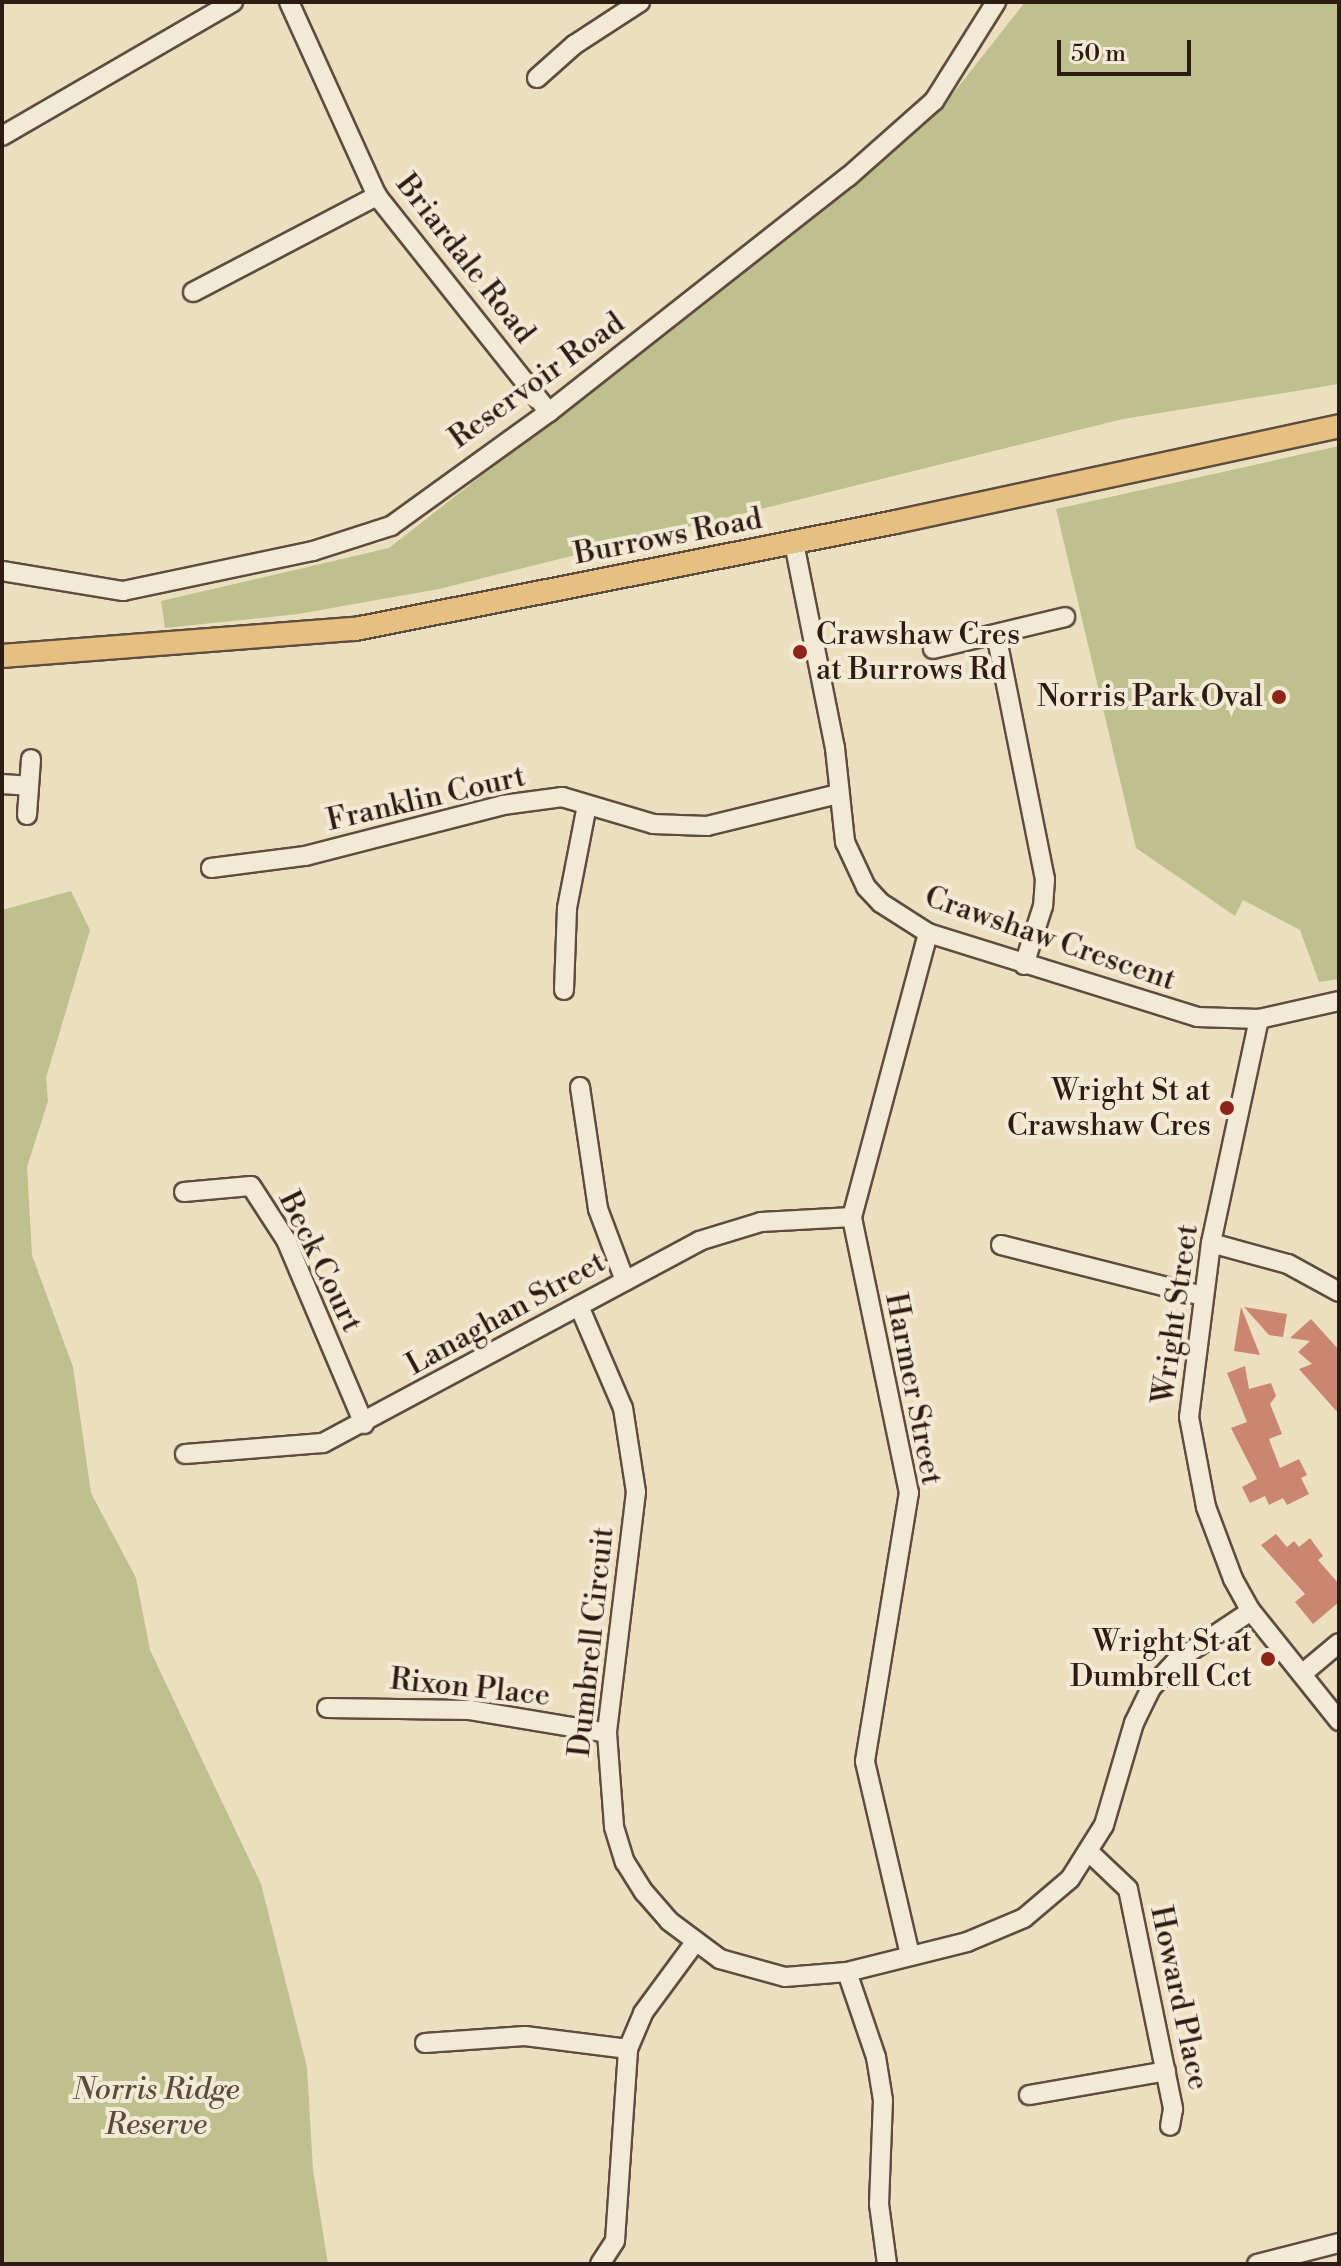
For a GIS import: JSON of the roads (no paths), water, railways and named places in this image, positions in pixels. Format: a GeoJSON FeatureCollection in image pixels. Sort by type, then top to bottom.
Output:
{"type":"FeatureCollection","features":[{"type":"Feature","properties":{"kind":"main road","name":"Burrows Road"},"geometry":{"type":"LineString","coordinates":[[2,656],[355,629],[794,543],[1339,426]]}},
{"type":"Feature","properties":{"kind":"street"},"geometry":{"type":"LineString","coordinates":[[2,136],[233,2]]}},
{"type":"Feature","properties":{"kind":"street","name":"Briardale Road"},"geometry":{"type":"LineString","coordinates":[[289,2],[377,196],[549,412]]}},
{"type":"Feature","properties":{"kind":"street"},"geometry":{"type":"LineString","coordinates":[[537,78],[574,45],[640,2]]}},
{"type":"Feature","properties":{"kind":"street","name":"Reservoir Road"},"geometry":{"type":"LineString","coordinates":[[2,571],[123,591],[370,535],[391,526],[549,412],[848,177],[934,101],[996,2]]}},
{"type":"Feature","properties":{"kind":"street"},"geometry":{"type":"LineString","coordinates":[[193,292],[377,196]]}},
{"type":"Feature","properties":{"kind":"street","name":"Crawshaw Crescent"},"geometry":{"type":"LineString","coordinates":[[794,543],[833,733],[845,842],[866,887],[896,915],[928,933],[1197,1017],[1259,1019],[1339,1001]]}},
{"type":"Feature","properties":{"kind":"street"},"geometry":{"type":"LineString","coordinates":[[933,649],[1065,617]]}},
{"type":"Feature","properties":{"kind":"street"},"geometry":{"type":"LineString","coordinates":[[996,634],[1045,879],[1043,906],[1024,965]]}},
{"type":"Feature","properties":{"kind":"street"},"geometry":{"type":"LineString","coordinates":[[27,815],[31,759]]}},
{"type":"Feature","properties":{"kind":"street"},"geometry":{"type":"LineString","coordinates":[[2,784],[28,786]]}},
{"type":"Feature","properties":{"kind":"street","name":"Franklin Court"},"geometry":{"type":"LineString","coordinates":[[211,868],[305,856],[503,805],[562,797],[653,824],[707,826],[838,794]]}},
{"type":"Feature","properties":{"kind":"street"},"geometry":{"type":"LineString","coordinates":[[564,990],[567,908],[587,805]]}},
{"type":"Feature","properties":{"kind":"street","name":"Harmer Street"},"geometry":{"type":"LineString","coordinates":[[910,1955],[865,1761],[909,1493],[852,1217],[928,933]]}},
{"type":"Feature","properties":{"kind":"street","name":"Wright Street"},"geometry":{"type":"LineString","coordinates":[[1259,1019],[1211,1243],[1190,1380],[1195,1463],[1220,1545],[1251,1611],[1339,1721]]}},
{"type":"Feature","properties":{"kind":"street"},"geometry":{"type":"LineString","coordinates":[[580,1087],[598,1209],[625,1281]]}},
{"type":"Feature","properties":{"kind":"street","name":"Beck Court"},"geometry":{"type":"LineString","coordinates":[[184,1192],[251,1186],[286,1240],[364,1424]]}},
{"type":"Feature","properties":{"kind":"street","name":"Lanaghan Street"},"geometry":{"type":"LineString","coordinates":[[185,1454],[323,1443],[364,1424],[699,1241],[761,1222],[852,1217]]}},
{"type":"Feature","properties":{"kind":"street"},"geometry":{"type":"LineString","coordinates":[[1211,1243],[1288,1264],[1339,1292]]}},
{"type":"Feature","properties":{"kind":"street"},"geometry":{"type":"LineString","coordinates":[[1001,1245],[1203,1296]]}},
{"type":"Feature","properties":{"kind":"street","name":"Dumbrell Circuit"},"geometry":{"type":"LineString","coordinates":[[579,1306],[623,1408],[636,1492],[607,1733],[608,1787],[625,1862],[669,1921],[720,1959],[785,1977],[847,1972],[967,1942],[1024,1918],[1070,1879],[1104,1825],[1134,1723],[1151,1688],[1176,1661],[1251,1611]]}},
{"type":"Feature","properties":{"kind":"street"},"geometry":{"type":"LineString","coordinates":[[1302,1674],[1339,1643]]}},
{"type":"Feature","properties":{"kind":"street","name":"Rixon Place"},"geometry":{"type":"LineString","coordinates":[[327,1708],[470,1710],[607,1733]]}},
{"type":"Feature","properties":{"kind":"street","name":"Howard Place"},"geometry":{"type":"LineString","coordinates":[[1088,1851],[1128,1889],[1173,2109],[1170,2126]]}},
{"type":"Feature","properties":{"kind":"street"},"geometry":{"type":"LineString","coordinates":[[600,2264],[615,2241],[628,2049],[643,2013],[696,1941]]}},
{"type":"Feature","properties":{"kind":"street"},"geometry":{"type":"LineString","coordinates":[[847,1972],[876,2057],[883,2100],[879,2204],[887,2264]]}},
{"type":"Feature","properties":{"kind":"street"},"geometry":{"type":"LineString","coordinates":[[425,2043],[525,2036],[628,2049]]}},
{"type":"Feature","properties":{"kind":"street"},"geometry":{"type":"LineString","coordinates":[[1029,2095],[1166,2071]]}},
{"type":"Feature","properties":{"kind":"street"},"geometry":{"type":"LineString","coordinates":[[1257,2264],[1339,2243]]}},
{"type":"Feature","properties":{"kind":"place","name":"Crawshaw Cres at Burrows Rd"},"geometry":{"type":"Point","coordinates":[800,652]}},
{"type":"Feature","properties":{"kind":"place","name":"Norris Park Oval"},"geometry":{"type":"Point","coordinates":[1279,697]}},
{"type":"Feature","properties":{"kind":"place","name":"Wright St at Crawshaw Cres"},"geometry":{"type":"Point","coordinates":[1227,1108]}},
{"type":"Feature","properties":{"kind":"place","name":"Wright St at Dumbrell Cct"},"geometry":{"type":"Point","coordinates":[1268,1659]}},
{"type":"Feature","properties":{"kind":"park label","name":"Norris Ridge Reserve"},"geometry":{"type":"Point","coordinates":[156,2107]}}]}
